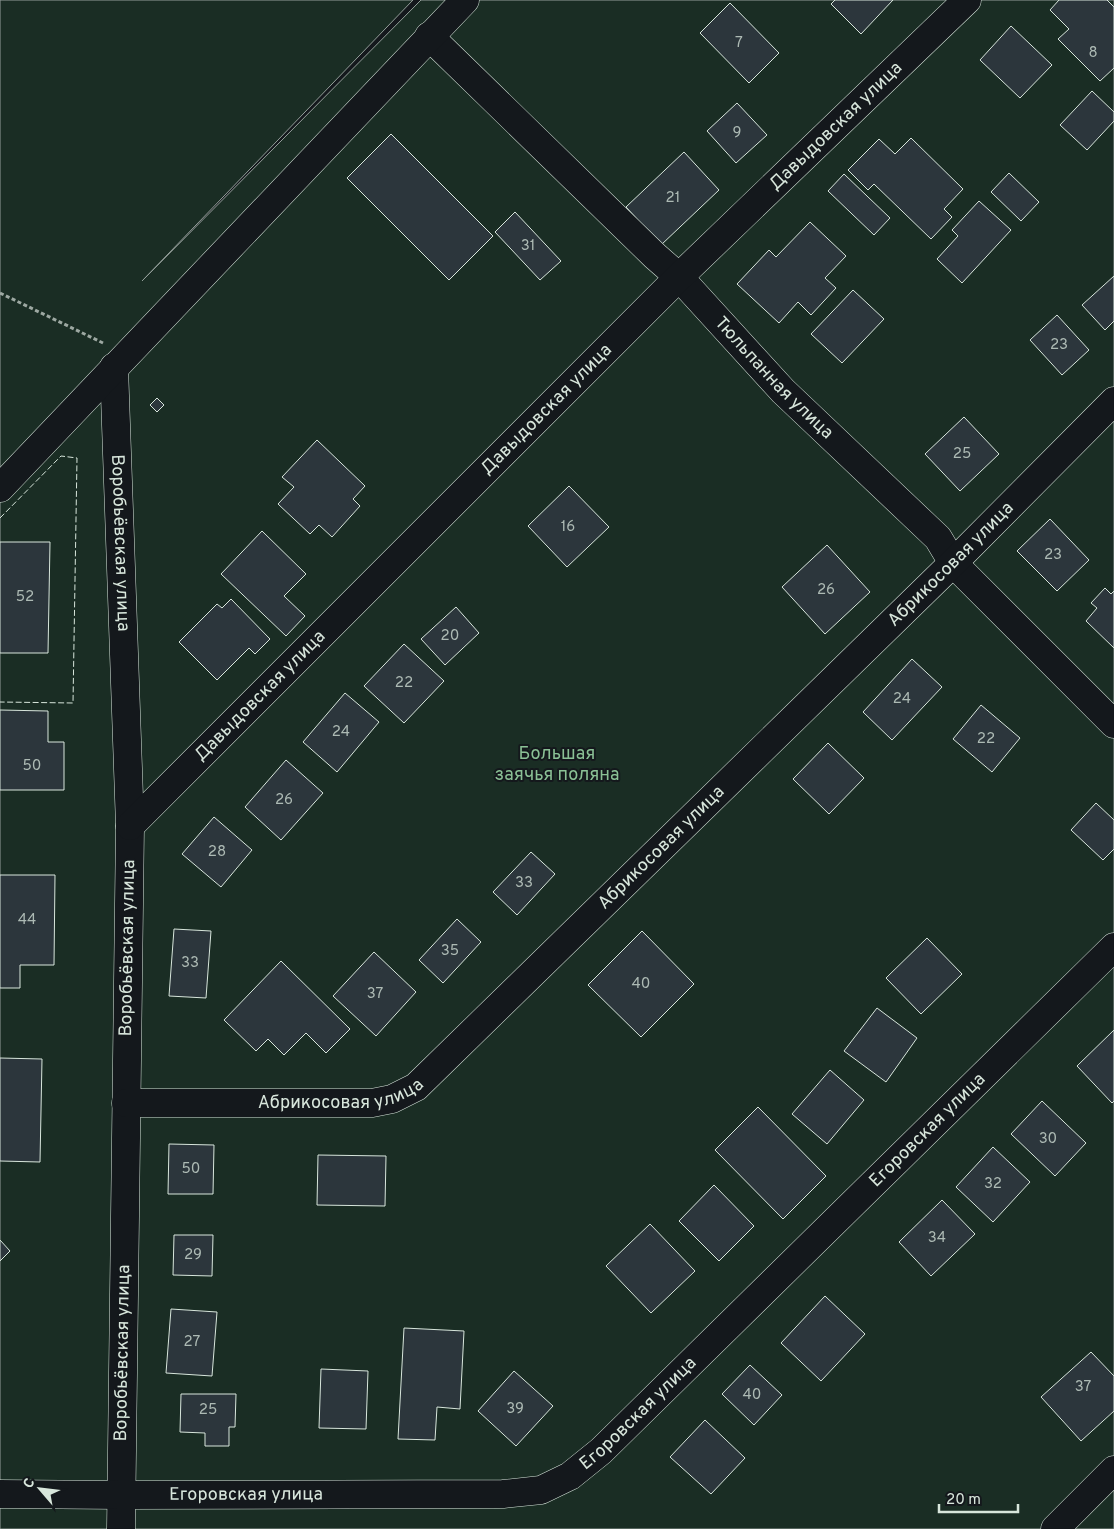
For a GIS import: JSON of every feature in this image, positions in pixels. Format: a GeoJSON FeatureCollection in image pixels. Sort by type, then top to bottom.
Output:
{"type":"FeatureCollection","features":[{"type":"Feature","properties":{"kind":"street"},"geometry":{"type":"LineString","coordinates":[[0,488],[464,0]]}},
{"type":"Feature","properties":{"kind":"street","name":"Давыдовская улица"},"geometry":{"type":"LineString","coordinates":[[130,826],[679,277],[967,0]]}},
{"type":"Feature","properties":{"kind":"street","name":"Тюльпанная улица"},"geometry":{"type":"LineString","coordinates":[[429,36],[655,256],[679,277],[783,391],[938,538],[953,563],[1114,724]]}},
{"type":"Feature","properties":{"kind":"street","name":"Воробьёвская улица"},"geometry":{"type":"LineString","coordinates":[[114,367],[130,826],[121,1529]]}},
{"type":"Feature","properties":{"kind":"street","name":"Абрикосовая улица"},"geometry":{"type":"LineString","coordinates":[[126,1104],[372,1103],[392,1099],[416,1086],[953,563],[1114,401]]}},
{"type":"Feature","properties":{"kind":"street","name":"Егоровская улица"},"geometry":{"type":"LineString","coordinates":[[0,1494],[503,1494],[541,1490],[570,1476],[601,1452],[1114,947]]}},
{"type":"Feature","properties":{"kind":"street"},"geometry":{"type":"LineString","coordinates":[[1055,1529],[1114,1470]]}},
{"type":"Feature","properties":{"kind":"path"},"geometry":{"type":"LineString","coordinates":[[0,293],[103,342],[114,367]]}},
{"type":"Feature","properties":{"kind":"green space","name":"Большая заячья поляна"},"geometry":{"type":"Polygon","coordinates":[[[0,0],[413,0],[142,281],[421,0],[1114,0],[1114,1529],[0,1529],[0,0]]]}},
{"type":"Feature","properties":{"kind":"building"},"geometry":{"type":"Polygon","coordinates":[[[835,0],[893,0],[861,34],[831,4],[835,0]]]}},
{"type":"Feature","properties":{"kind":"building"},"geometry":{"type":"Polygon","coordinates":[[[1059,0],[1107,0],[1114,7],[1114,68],[1100,81],[1058,39],[1069,29],[1050,10],[1059,0]]]}},
{"type":"Feature","properties":{"kind":"building"},"geometry":{"type":"Polygon","coordinates":[[[730,3],[779,53],[749,83],[700,33],[730,3]]]}},
{"type":"Feature","properties":{"kind":"building"},"geometry":{"type":"Polygon","coordinates":[[[1011,26],[1052,65],[1020,98],[980,60],[1011,26]]]}},
{"type":"Feature","properties":{"kind":"building"},"geometry":{"type":"Polygon","coordinates":[[[1092,91],[1114,112],[1114,121],[1087,150],[1060,125],[1092,91]]]}},
{"type":"Feature","properties":{"kind":"building"},"geometry":{"type":"Polygon","coordinates":[[[737,103],[767,135],[736,163],[707,131],[737,103]]]}},
{"type":"Feature","properties":{"kind":"building"},"geometry":{"type":"Polygon","coordinates":[[[391,134],[493,236],[449,280],[347,178],[391,134]]]}},
{"type":"Feature","properties":{"kind":"building"},"geometry":{"type":"Polygon","coordinates":[[[911,138],[963,189],[944,209],[952,217],[931,239],[874,184],[868,190],[848,170],[879,139],[895,154],[911,138]]]}},
{"type":"Feature","properties":{"kind":"building"},"geometry":{"type":"Polygon","coordinates":[[[684,152],[719,190],[661,245],[626,207],[684,152]]]}},
{"type":"Feature","properties":{"kind":"building"},"geometry":{"type":"Polygon","coordinates":[[[1009,173],[1039,202],[1021,221],[991,192],[1009,173]]]}},
{"type":"Feature","properties":{"kind":"building"},"geometry":{"type":"Polygon","coordinates":[[[844,174],[890,218],[874,235],[828,191],[844,174]]]}},
{"type":"Feature","properties":{"kind":"building"},"geometry":{"type":"Polygon","coordinates":[[[979,201],[1011,230],[962,283],[937,259],[958,236],[952,230],[979,201]]]}},
{"type":"Feature","properties":{"kind":"building"},"geometry":{"type":"Polygon","coordinates":[[[515,212],[561,261],[540,280],[495,232],[515,212]]]}},
{"type":"Feature","properties":{"kind":"building"},"geometry":{"type":"Polygon","coordinates":[[[810,222],[846,256],[825,278],[836,288],[811,315],[798,302],[779,323],[737,284],[769,250],[776,257],[810,222]]]}},
{"type":"Feature","properties":{"kind":"building"},"geometry":{"type":"Polygon","coordinates":[[[1114,276],[1114,321],[1105,330],[1082,305],[1114,276]]]}},
{"type":"Feature","properties":{"kind":"building"},"geometry":{"type":"Polygon","coordinates":[[[853,290],[884,319],[842,363],[811,334],[853,290]]]}},
{"type":"Feature","properties":{"kind":"building"},"geometry":{"type":"Polygon","coordinates":[[[1057,315],[1089,350],[1062,375],[1030,340],[1057,315]]]}},
{"type":"Feature","properties":{"kind":"building"},"geometry":{"type":"Polygon","coordinates":[[[157,398],[164,405],[157,412],[150,405],[157,398]]]}},
{"type":"Feature","properties":{"kind":"building"},"geometry":{"type":"Polygon","coordinates":[[[964,417],[999,454],[960,491],[925,454],[964,417]]]}},
{"type":"Feature","properties":{"kind":"building"},"geometry":{"type":"Polygon","coordinates":[[[317,440],[365,486],[353,499],[360,506],[332,537],[319,525],[310,534],[278,504],[294,487],[282,477],[317,440]]]}},
{"type":"Feature","properties":{"kind":"building"},"geometry":{"type":"Polygon","coordinates":[[[569,486],[609,527],[567,567],[528,526],[569,486]]]}},
{"type":"Feature","properties":{"kind":"building"},"geometry":{"type":"Polygon","coordinates":[[[1050,519],[1089,560],[1057,591],[1017,551],[1050,519]]]}},
{"type":"Feature","properties":{"kind":"building"},"geometry":{"type":"Polygon","coordinates":[[[262,531],[306,574],[284,596],[305,616],[286,636],[221,574],[262,531]]]}},
{"type":"Feature","properties":{"kind":"building"},"geometry":{"type":"Polygon","coordinates":[[[0,542],[50,542],[48,653],[0,653],[0,542]]]}},
{"type":"Feature","properties":{"kind":"building"},"geometry":{"type":"Polygon","coordinates":[[[827,545],[870,592],[825,634],[782,587],[827,545]]]}},
{"type":"Feature","properties":{"kind":"building"},"geometry":{"type":"Polygon","coordinates":[[[1105,588],[1111,594],[1114,591],[1114,648],[1086,621],[1097,608],[1091,603],[1105,588]]]}},
{"type":"Feature","properties":{"kind":"building"},"geometry":{"type":"Polygon","coordinates":[[[231,599],[270,639],[255,654],[249,648],[217,680],[179,642],[217,604],[222,608],[231,599]]]}},
{"type":"Feature","properties":{"kind":"building"},"geometry":{"type":"Polygon","coordinates":[[[456,607],[479,633],[445,665],[421,639],[456,607]]]}},
{"type":"Feature","properties":{"kind":"building"},"geometry":{"type":"Polygon","coordinates":[[[404,644],[444,681],[404,723],[364,686],[404,644]]]}},
{"type":"Feature","properties":{"kind":"building"},"geometry":{"type":"Polygon","coordinates":[[[912,659],[942,687],[892,740],[863,712],[912,659]]]}},
{"type":"Feature","properties":{"kind":"building"},"geometry":{"type":"Polygon","coordinates":[[[345,693],[379,722],[337,772],[303,742],[345,693]]]}},
{"type":"Feature","properties":{"kind":"building"},"geometry":{"type":"Polygon","coordinates":[[[981,705],[1020,738],[992,772],[953,739],[981,705]]]}},
{"type":"Feature","properties":{"kind":"building"},"geometry":{"type":"Polygon","coordinates":[[[0,710],[48,711],[48,742],[64,742],[64,790],[0,790],[0,710]]]}},
{"type":"Feature","properties":{"kind":"building"},"geometry":{"type":"Polygon","coordinates":[[[828,743],[864,778],[829,814],[793,779],[828,743]]]}},
{"type":"Feature","properties":{"kind":"building"},"geometry":{"type":"Polygon","coordinates":[[[286,760],[323,793],[281,840],[245,807],[286,760]]]}},
{"type":"Feature","properties":{"kind":"building"},"geometry":{"type":"Polygon","coordinates":[[[1096,803],[1114,820],[1114,849],[1103,860],[1071,830],[1096,803]]]}},
{"type":"Feature","properties":{"kind":"building"},"geometry":{"type":"Polygon","coordinates":[[[214,817],[252,850],[221,887],[182,854],[214,817]]]}},
{"type":"Feature","properties":{"kind":"building"},"geometry":{"type":"Polygon","coordinates":[[[531,852],[555,874],[517,915],[493,892],[531,852]]]}},
{"type":"Feature","properties":{"kind":"building"},"geometry":{"type":"Polygon","coordinates":[[[0,875],[55,875],[54,965],[20,965],[20,988],[0,988],[0,875]]]}},
{"type":"Feature","properties":{"kind":"building"},"geometry":{"type":"Polygon","coordinates":[[[457,919],[481,942],[443,983],[419,960],[457,919]]]}},
{"type":"Feature","properties":{"kind":"building"},"geometry":{"type":"Polygon","coordinates":[[[174,929],[211,931],[206,998],[169,996],[174,929]]]}},
{"type":"Feature","properties":{"kind":"building"},"geometry":{"type":"Polygon","coordinates":[[[642,931],[694,984],[641,1037],[588,985],[642,931]]]}},
{"type":"Feature","properties":{"kind":"building"},"geometry":{"type":"Polygon","coordinates":[[[927,938],[962,974],[921,1014],[886,978],[927,938]]]}},
{"type":"Feature","properties":{"kind":"building"},"geometry":{"type":"Polygon","coordinates":[[[374,952],[416,992],[376,1036],[333,996],[374,952]]]}},
{"type":"Feature","properties":{"kind":"building"},"geometry":{"type":"Polygon","coordinates":[[[281,961],[350,1029],[326,1053],[306,1033],[284,1055],[268,1039],[256,1051],[224,1020],[281,961]]]}},
{"type":"Feature","properties":{"kind":"building"},"geometry":{"type":"Polygon","coordinates":[[[877,1008],[917,1038],[886,1082],[844,1051],[877,1008]]]}},
{"type":"Feature","properties":{"kind":"building"},"geometry":{"type":"Polygon","coordinates":[[[1114,1030],[1114,1101],[1112,1103],[1077,1066],[1114,1030]]]}},
{"type":"Feature","properties":{"kind":"building"},"geometry":{"type":"Polygon","coordinates":[[[0,1058],[42,1059],[40,1162],[0,1161],[0,1058]]]}},
{"type":"Feature","properties":{"kind":"building"},"geometry":{"type":"Polygon","coordinates":[[[830,1070],[864,1100],[827,1144],[792,1114],[830,1070]]]}},
{"type":"Feature","properties":{"kind":"building"},"geometry":{"type":"Polygon","coordinates":[[[1042,1101],[1086,1143],[1055,1176],[1011,1134],[1042,1101]]]}},
{"type":"Feature","properties":{"kind":"building"},"geometry":{"type":"Polygon","coordinates":[[[758,1107],[826,1176],[783,1219],[715,1150],[758,1107]]]}},
{"type":"Feature","properties":{"kind":"building"},"geometry":{"type":"Polygon","coordinates":[[[169,1144],[214,1145],[213,1194],[168,1194],[169,1144]]]}},
{"type":"Feature","properties":{"kind":"building"},"geometry":{"type":"Polygon","coordinates":[[[993,1147],[1030,1182],[993,1222],[956,1187],[993,1147]]]}},
{"type":"Feature","properties":{"kind":"building"},"geometry":{"type":"Polygon","coordinates":[[[318,1155],[386,1156],[385,1206],[317,1205],[318,1155]]]}},
{"type":"Feature","properties":{"kind":"building"},"geometry":{"type":"Polygon","coordinates":[[[714,1185],[754,1226],[719,1261],[679,1221],[714,1185]]]}},
{"type":"Feature","properties":{"kind":"building"},"geometry":{"type":"Polygon","coordinates":[[[942,1200],[975,1234],[931,1276],[899,1242],[942,1200]]]}},
{"type":"Feature","properties":{"kind":"building"},"geometry":{"type":"Polygon","coordinates":[[[650,1224],[695,1271],[651,1313],[606,1266],[650,1224]]]}},
{"type":"Feature","properties":{"kind":"building"},"geometry":{"type":"Polygon","coordinates":[[[174,1235],[213,1235],[212,1276],[173,1275],[174,1235]]]}},
{"type":"Feature","properties":{"kind":"building"},"geometry":{"type":"Polygon","coordinates":[[[0,1240],[10,1251],[0,1261],[0,1240]]]}},
{"type":"Feature","properties":{"kind":"building"},"geometry":{"type":"Polygon","coordinates":[[[825,1296],[865,1334],[821,1381],[781,1343],[825,1296]]]}},
{"type":"Feature","properties":{"kind":"building"},"geometry":{"type":"Polygon","coordinates":[[[171,1309],[217,1312],[212,1376],[166,1373],[171,1309]]]}},
{"type":"Feature","properties":{"kind":"building"},"geometry":{"type":"Polygon","coordinates":[[[404,1328],[464,1331],[460,1409],[437,1407],[435,1440],[398,1439],[404,1328]]]}},
{"type":"Feature","properties":{"kind":"building"},"geometry":{"type":"Polygon","coordinates":[[[1091,1352],[1114,1376],[1114,1411],[1081,1441],[1041,1397],[1091,1352]]]}},
{"type":"Feature","properties":{"kind":"building"},"geometry":{"type":"Polygon","coordinates":[[[750,1365],[782,1395],[754,1425],[722,1394],[750,1365]]]}},
{"type":"Feature","properties":{"kind":"building"},"geometry":{"type":"Polygon","coordinates":[[[321,1369],[368,1371],[366,1429],[319,1428],[321,1369]]]}},
{"type":"Feature","properties":{"kind":"building"},"geometry":{"type":"Polygon","coordinates":[[[514,1371],[553,1406],[516,1446],[478,1411],[514,1371]]]}},
{"type":"Feature","properties":{"kind":"building"},"geometry":{"type":"Polygon","coordinates":[[[181,1394],[236,1394],[235,1427],[229,1427],[229,1446],[205,1446],[205,1433],[180,1432],[181,1394]]]}},
{"type":"Feature","properties":{"kind":"building"},"geometry":{"type":"Polygon","coordinates":[[[705,1420],[745,1458],[711,1494],[670,1457],[705,1420]]]}},
{"type":"Feature","properties":{"kind":"fence"},"geometry":{"type":"LineString","coordinates":[[0,518],[61,456],[77,458],[73,703],[0,702]]}}]}
